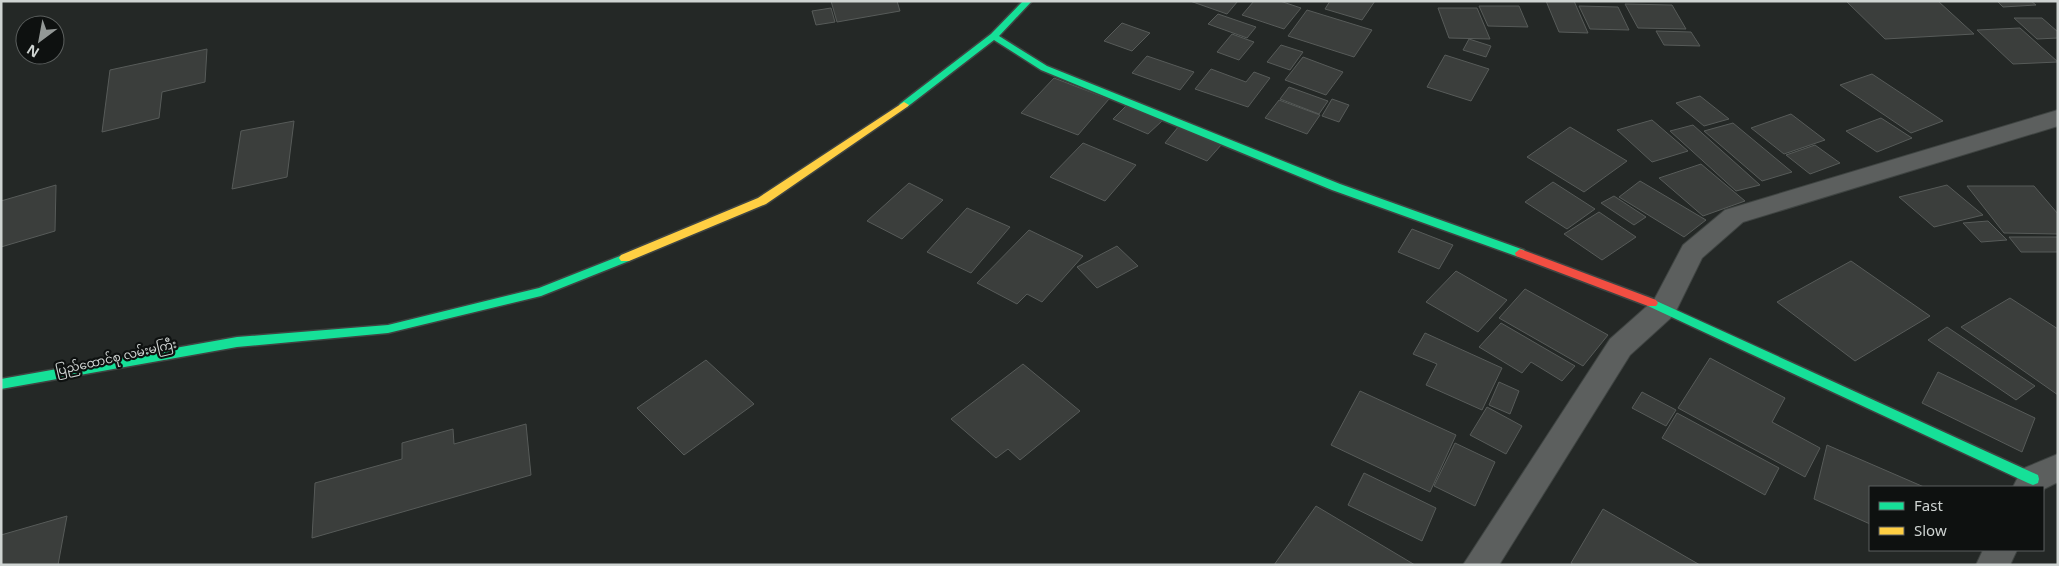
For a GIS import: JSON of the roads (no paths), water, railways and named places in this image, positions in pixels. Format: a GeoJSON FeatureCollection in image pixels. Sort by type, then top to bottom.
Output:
{"type":"FeatureCollection","features":[{"type":"Feature","properties":{"kind":"main road"},"geometry":{"type":"LineString","coordinates":[[1,384],[237,342],[388,328],[541,292],[762,201],[884,120],[994,36],[1028,1]]}},
{"type":"Feature","properties":{"kind":"main road"},"geometry":{"type":"LineString","coordinates":[[994,36],[1044,68],[1336,188],[1422,216],[1664,307],[2040,478]]}},
{"type":"Feature","properties":{"kind":"main road","name":"ပြည်ထောင်စု လမ်းမကြီး"},"geometry":{"type":"LineString","coordinates":[[39,389],[237,342]]}},
{"type":"Feature","properties":{"kind":"street"},"geometry":{"type":"LineString","coordinates":[[1480,565],[1620,347],[1664,307],[1692,252],[1734,216],[2058,118]]}},
{"type":"Feature","properties":{"kind":"street"},"geometry":{"type":"LineString","coordinates":[[1993,565],[2000,551]]}}]}
